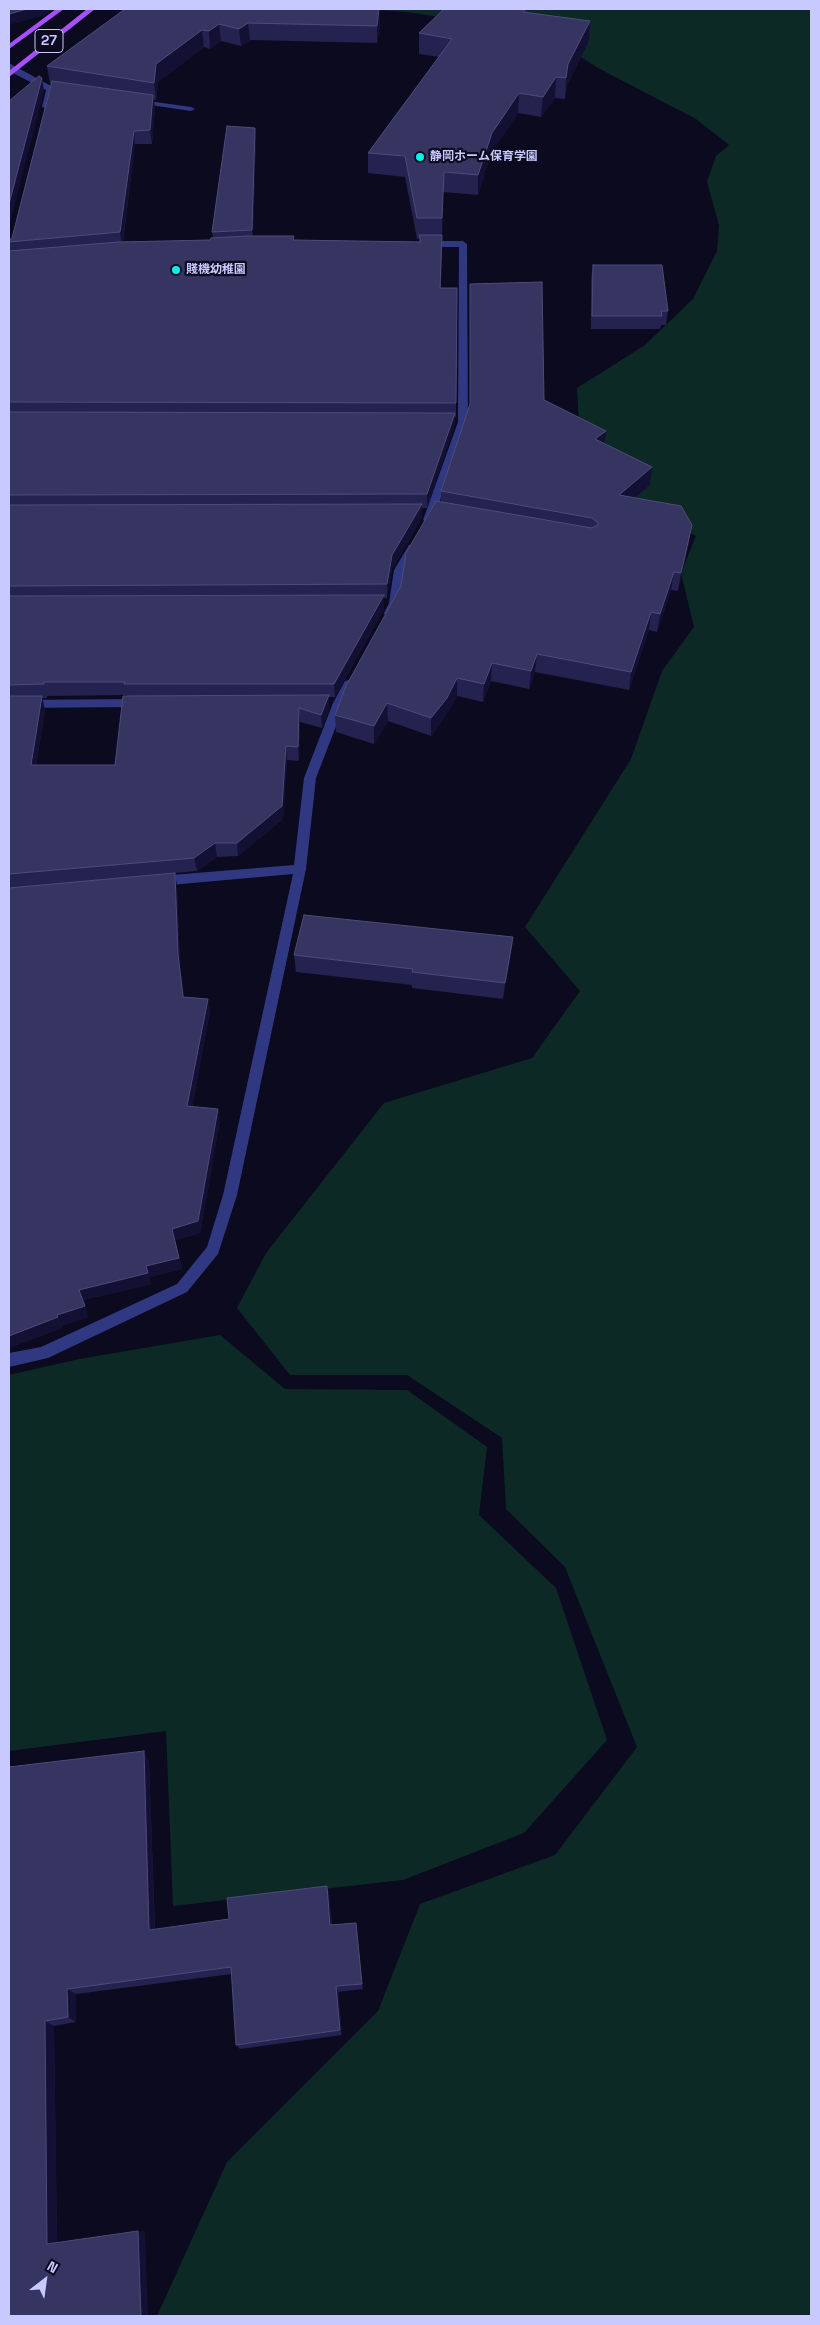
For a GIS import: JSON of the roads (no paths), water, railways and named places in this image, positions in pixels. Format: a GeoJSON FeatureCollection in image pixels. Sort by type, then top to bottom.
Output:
{"type":"FeatureCollection","features":[{"type":"Feature","properties":{"kind":"main road","name":"27"},"geometry":{"type":"LineString","coordinates":[[9,47],[60,9]]}},
{"type":"Feature","properties":{"kind":"main road","name":"27"},"geometry":{"type":"LineString","coordinates":[[10,70],[91,9]]}},
{"type":"Feature","properties":{"kind":"street"},"geometry":{"type":"LineString","coordinates":[[10,70],[50,89],[60,90]]}},
{"type":"Feature","properties":{"kind":"street"},"geometry":{"type":"LineString","coordinates":[[43,118],[50,89]]}},
{"type":"Feature","properties":{"kind":"street"},"geometry":{"type":"LineString","coordinates":[[125,100],[191,109]]}},
{"type":"Feature","properties":{"kind":"street"},"geometry":{"type":"LineString","coordinates":[[385,620],[399,570],[431,514],[458,422],[463,244],[414,244]]}},
{"type":"Feature","properties":{"kind":"street"},"geometry":{"type":"LineString","coordinates":[[9,1360],[43,1353],[182,1288],[213,1250],[230,1195],[300,869],[310,778],[334,703],[357,670]]}},
{"type":"Feature","properties":{"kind":"street"},"geometry":{"type":"LineString","coordinates":[[9,704],[154,703]]}},
{"type":"Feature","properties":{"kind":"street"},"geometry":{"type":"LineString","coordinates":[[144,882],[300,869]]}},
{"type":"Feature","properties":{"kind":"place","name":"静岡ホーム保育学園"},"geometry":{"type":"Point","coordinates":[420,157]}},
{"type":"Feature","properties":{"kind":"place","name":"賤機幼稚園"},"geometry":{"type":"Point","coordinates":[176,270]}}]}
